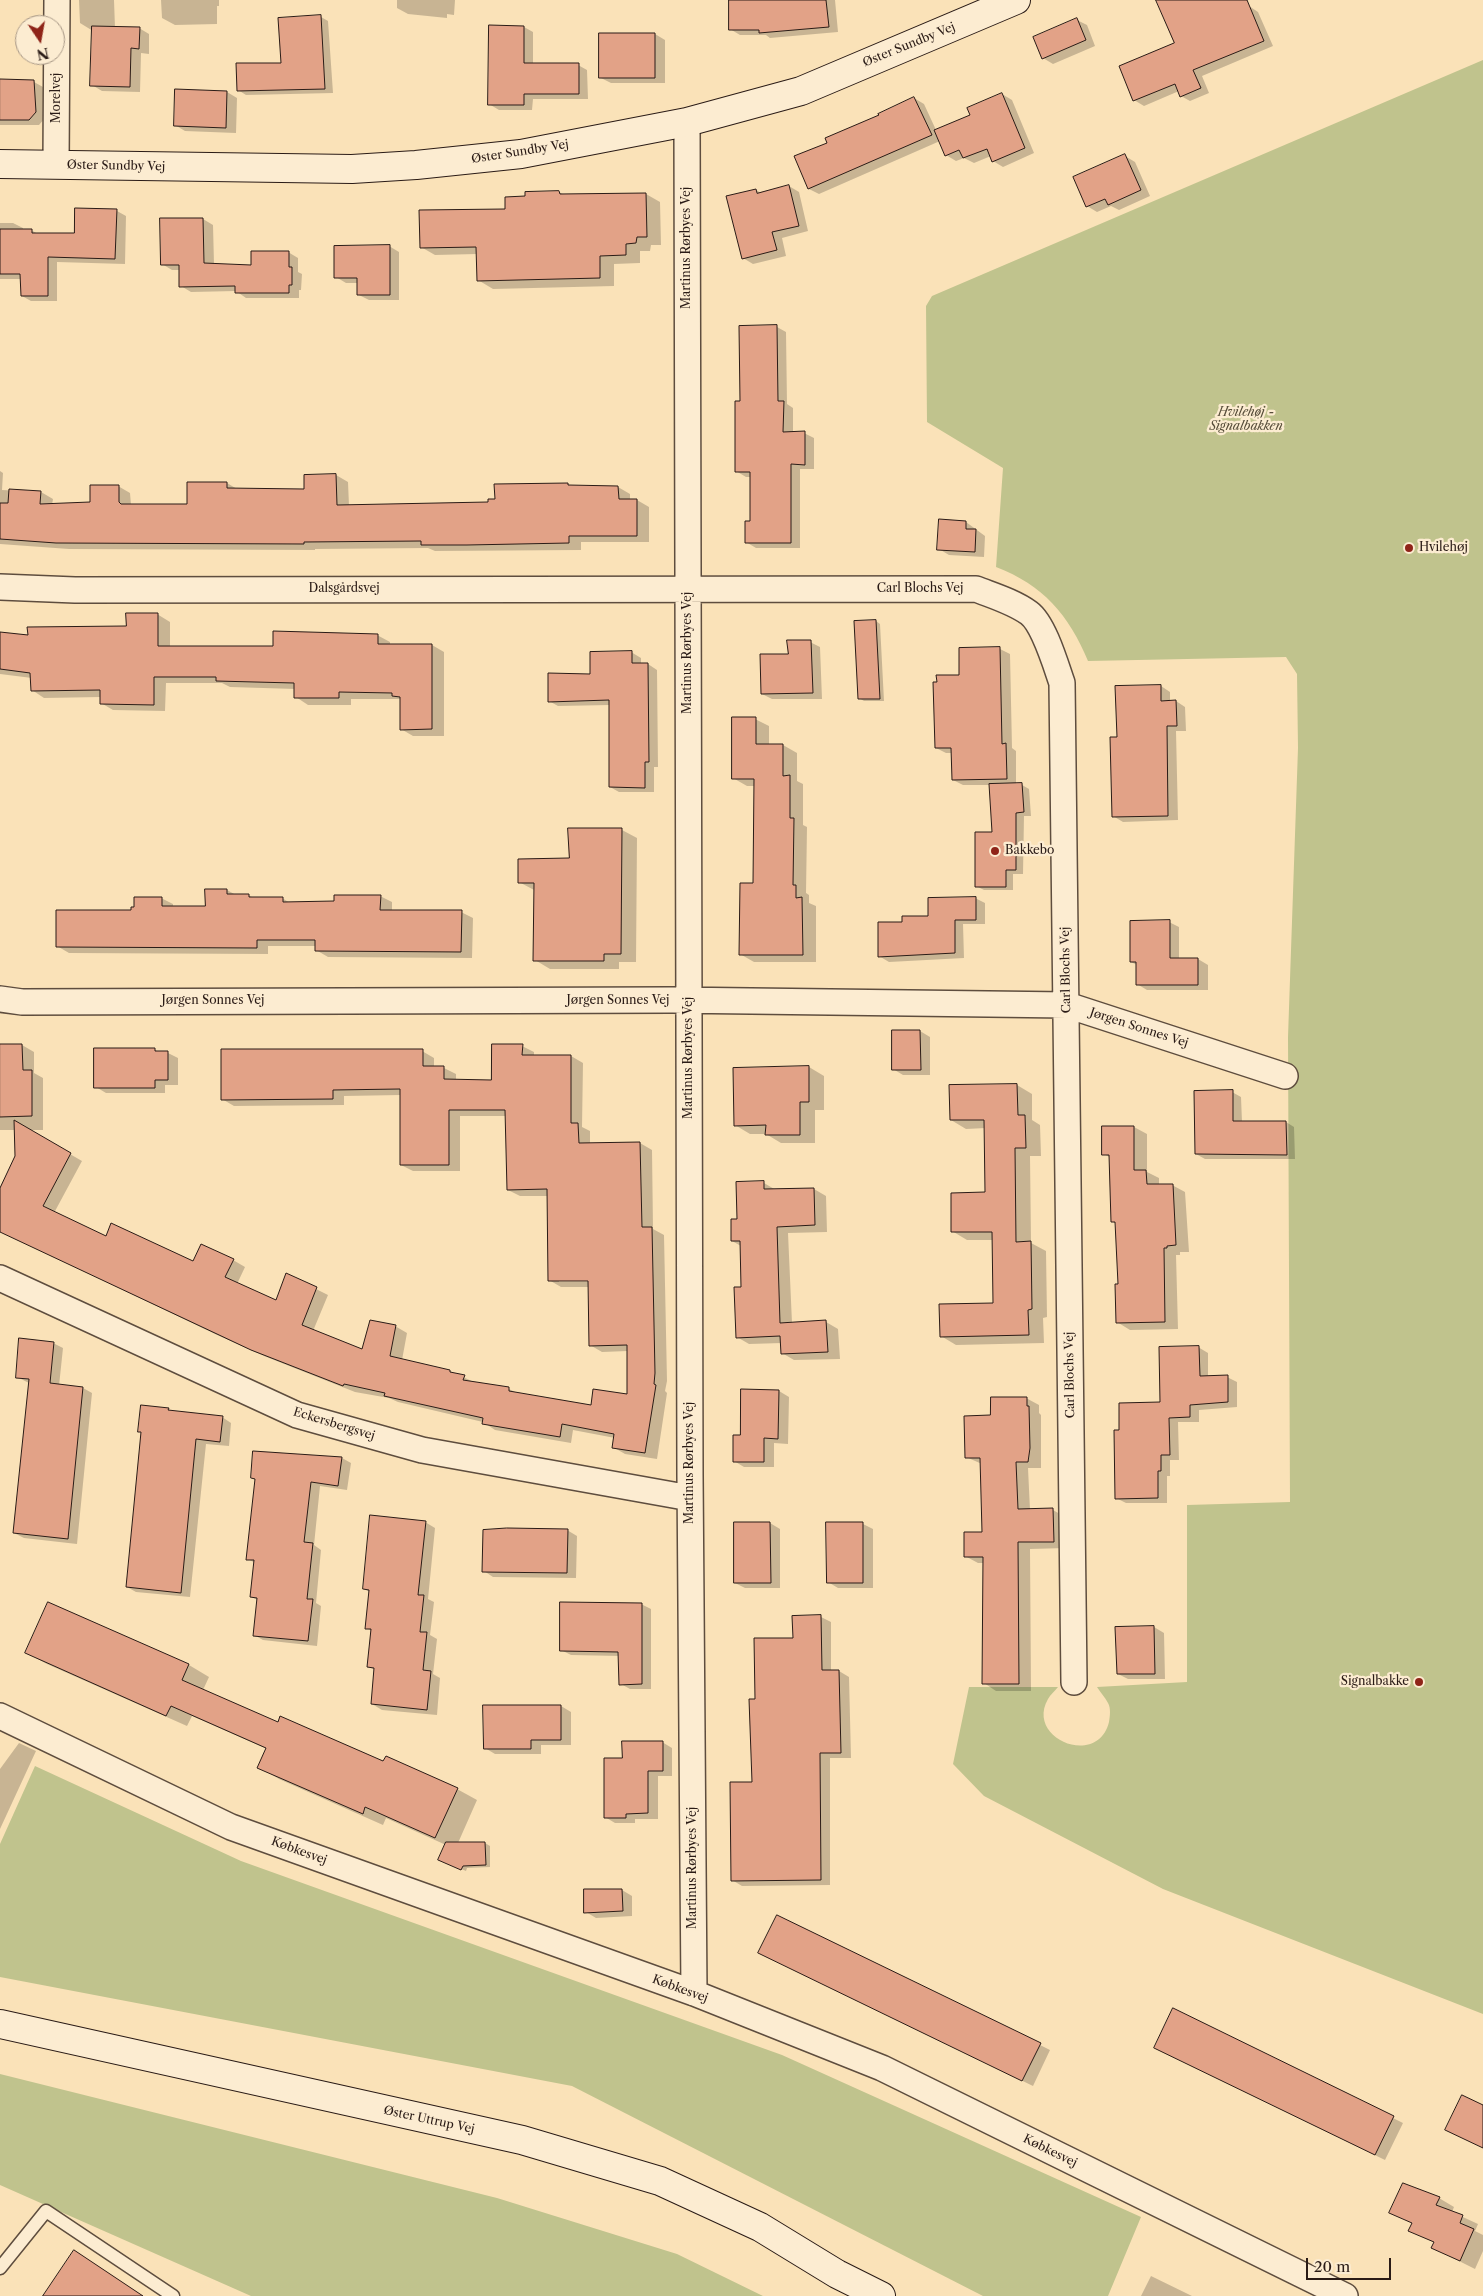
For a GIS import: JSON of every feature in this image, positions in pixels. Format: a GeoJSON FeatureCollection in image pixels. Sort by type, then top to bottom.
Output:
{"type":"FeatureCollection","features":[{"type":"Feature","properties":{"kind":"street","name":"Morelvej"},"geometry":{"type":"LineString","coordinates":[[56,165],[57,0]]}},
{"type":"Feature","properties":{"kind":"street","name":"Øster Sundby Vej"},"geometry":{"type":"LineString","coordinates":[[0,164],[352,169],[407,166],[521,154],[687,122],[801,90],[1016,0]]}},
{"type":"Feature","properties":{"kind":"street","name":"Martinus Rørbyes Vej"},"geometry":{"type":"LineString","coordinates":[[687,122],[690,1498],[694,1993]]}},
{"type":"Feature","properties":{"kind":"street","name":"Dalsgårdsvej"},"geometry":{"type":"LineString","coordinates":[[0,587],[75,590],[688,588]]}},
{"type":"Feature","properties":{"kind":"street","name":"Carl Blochs Vej"},"geometry":{"type":"LineString","coordinates":[[688,588],[976,589],[1007,601],[1031,614],[1046,639],[1062,683],[1074,1682]]}},
{"type":"Feature","properties":{"kind":"street","name":"Jørgen Sonnes Vej"},"geometry":{"type":"LineString","coordinates":[[0,999],[22,1002],[689,1001],[1067,1004],[1284,1076]]}},
{"type":"Feature","properties":{"kind":"street","name":"Eckersbergsvej"},"geometry":{"type":"LineString","coordinates":[[0,1278],[297,1415],[422,1450],[690,1498]]}},
{"type":"Feature","properties":{"kind":"street","name":"Købkesvej"},"geometry":{"type":"LineString","coordinates":[[0,1716],[231,1827],[694,1993],[882,2068],[1345,2296]]}},
{"type":"Feature","properties":{"kind":"street","name":"Øster Uttrup Vej"},"geometry":{"type":"LineString","coordinates":[[0,2024],[522,2140],[660,2181],[760,2227],[837,2274],[881,2296]]}},
{"type":"Feature","properties":{"kind":"street","name":"Øster Uttrup Vej"},"geometry":{"type":"LineString","coordinates":[[837,2274],[863,2296]]}},
{"type":"Feature","properties":{"kind":"lane"},"geometry":{"type":"LineString","coordinates":[[0,2268],[46,2211],[173,2296]]}},
{"type":"Feature","properties":{"kind":"green space","name":"Hvilehøj - Signalbakken"},"geometry":{"type":"Polygon","coordinates":[[[1483,60],[1483,2014],[1163,1889],[984,1796],[953,1764],[969,1687],[1058,1687],[1048,1699],[1044,1713],[1046,1726],[1054,1736],[1066,1743],[1079,1745],[1092,1743],[1102,1736],[1109,1722],[1109,1705],[1097,1687],[1187,1682],[1187,1505],[1290,1502],[1288,1037],[1298,748],[1297,674],[1286,657],[1088,661],[1072,629],[1053,604],[1028,583],[996,567],[1003,468],[927,422],[926,306],[932,296],[1483,60]]]}},
{"type":"Feature","properties":{"kind":"green space"},"geometry":{"type":"Polygon","coordinates":[[[35,1766],[241,1861],[782,2055],[1141,2217],[1108,2296],[983,2296],[572,2086],[0,1977],[0,1844],[35,1766]]]}},
{"type":"Feature","properties":{"kind":"green space"},"geometry":{"type":"Polygon","coordinates":[[[0,2074],[497,2198],[677,2254],[763,2296],[251,2296],[0,2185],[0,2074]]]}},
{"type":"Feature","properties":{"kind":"building"},"geometry":{"type":"Polygon","coordinates":[[[729,0],[826,0],[829,27],[759,33],[759,30],[729,30],[729,0]]]}},
{"type":"Feature","properties":{"kind":"building"},"geometry":{"type":"Polygon","coordinates":[[[1156,0],[1247,0],[1264,41],[1193,70],[1201,88],[1180,97],[1175,84],[1133,101],[1119,66],[1174,43],[1156,0]]]}},
{"type":"Feature","properties":{"kind":"building"},"geometry":{"type":"Polygon","coordinates":[[[321,15],[325,89],[237,91],[236,63],[281,63],[278,18],[321,15]]]}},
{"type":"Feature","properties":{"kind":"building"},"geometry":{"type":"Polygon","coordinates":[[[1077,18],[1086,40],[1042,59],[1033,37],[1077,18]]]}},
{"type":"Feature","properties":{"kind":"building"},"geometry":{"type":"Polygon","coordinates":[[[489,25],[524,26],[524,63],[579,63],[579,94],[524,94],[524,105],[488,105],[489,25]]]}},
{"type":"Feature","properties":{"kind":"building"},"geometry":{"type":"Polygon","coordinates":[[[92,26],[140,27],[139,49],[131,48],[130,87],[90,86],[92,26]]]}},
{"type":"Feature","properties":{"kind":"building"},"geometry":{"type":"Polygon","coordinates":[[[599,33],[655,33],[655,78],[599,78],[599,33]]]}},
{"type":"Feature","properties":{"kind":"building"},"geometry":{"type":"Polygon","coordinates":[[[0,79],[34,80],[36,112],[29,120],[0,120],[0,79]]]}},
{"type":"Feature","properties":{"kind":"building"},"geometry":{"type":"Polygon","coordinates":[[[175,89],[227,91],[226,128],[174,126],[175,89]]]}},
{"type":"Feature","properties":{"kind":"building"},"geometry":{"type":"Polygon","coordinates":[[[1002,93],[1025,148],[992,162],[987,149],[963,158],[959,150],[945,156],[934,130],[970,115],[967,108],[1002,93]]]}},
{"type":"Feature","properties":{"kind":"building"},"geometry":{"type":"Polygon","coordinates":[[[914,97],[932,135],[808,189],[794,156],[827,143],[825,138],[879,115],[914,97]]]}},
{"type":"Feature","properties":{"kind":"building"},"geometry":{"type":"Polygon","coordinates":[[[1125,154],[1141,190],[1108,205],[1105,199],[1086,207],[1073,177],[1125,154]]]}},
{"type":"Feature","properties":{"kind":"building"},"geometry":{"type":"Polygon","coordinates":[[[789,185],[799,226],[772,232],[777,250],[742,259],[726,196],[756,189],[757,193],[789,185]]]}},
{"type":"Feature","properties":{"kind":"building"},"geometry":{"type":"Polygon","coordinates":[[[559,191],[560,194],[646,193],[647,237],[637,237],[636,243],[626,244],[626,255],[600,256],[600,278],[477,281],[476,247],[420,248],[419,210],[505,209],[505,197],[525,196],[525,192],[559,191]]]}},
{"type":"Feature","properties":{"kind":"building"},"geometry":{"type":"Polygon","coordinates":[[[75,208],[117,209],[115,259],[48,257],[48,296],[21,296],[20,274],[0,274],[0,229],[32,229],[32,233],[74,233],[75,208]]]}},
{"type":"Feature","properties":{"kind":"building"},"geometry":{"type":"Polygon","coordinates":[[[160,218],[203,218],[204,263],[251,265],[251,251],[289,251],[289,267],[292,267],[292,285],[289,285],[289,293],[235,293],[235,286],[179,287],[179,265],[161,265],[160,218]]]}},
{"type":"Feature","properties":{"kind":"building"},"geometry":{"type":"Polygon","coordinates":[[[390,245],[390,295],[357,295],[357,278],[334,278],[334,246],[390,245]]]}},
{"type":"Feature","properties":{"kind":"building"},"geometry":{"type":"Polygon","coordinates":[[[777,325],[778,401],[784,401],[783,432],[805,431],[805,465],[791,464],[791,543],[745,543],[745,521],[750,521],[750,472],[735,472],[735,401],[740,401],[739,326],[777,325]]]}},
{"type":"Feature","properties":{"kind":"building"},"geometry":{"type":"Polygon","coordinates":[[[336,474],[337,505],[488,502],[488,499],[495,499],[494,484],[568,483],[568,485],[618,486],[619,499],[637,499],[637,536],[569,536],[569,543],[467,545],[421,545],[421,541],[304,542],[304,544],[56,543],[0,539],[0,503],[8,503],[9,489],[41,491],[40,504],[90,502],[90,485],[119,485],[119,502],[121,504],[187,504],[187,482],[227,482],[227,488],[304,489],[304,475],[336,474]]]}},
{"type":"Feature","properties":{"kind":"building"},"geometry":{"type":"Polygon","coordinates":[[[939,519],[966,521],[966,529],[976,529],[975,552],[937,550],[939,519]]]}},
{"type":"Feature","properties":{"kind":"building"},"geometry":{"type":"Polygon","coordinates":[[[126,613],[158,613],[158,646],[273,646],[273,631],[378,634],[378,644],[432,644],[432,729],[400,730],[400,697],[392,696],[392,693],[339,692],[339,698],[294,698],[294,683],[216,681],[216,677],[154,677],[154,705],[100,704],[100,690],[31,691],[30,673],[0,669],[0,632],[28,635],[27,627],[126,626],[126,613]]]}},
{"type":"Feature","properties":{"kind":"building"},"geometry":{"type":"Polygon","coordinates":[[[876,620],[880,699],[858,699],[854,621],[876,620]]]}},
{"type":"Feature","properties":{"kind":"building"},"geometry":{"type":"Polygon","coordinates":[[[787,640],[811,640],[813,693],[761,694],[760,654],[788,654],[787,640]]]}},
{"type":"Feature","properties":{"kind":"building"},"geometry":{"type":"Polygon","coordinates":[[[1000,647],[1002,744],[1006,743],[1007,779],[952,780],[951,748],[935,748],[933,682],[937,682],[936,675],[959,675],[959,648],[1000,647]]]}},
{"type":"Feature","properties":{"kind":"building"},"geometry":{"type":"Polygon","coordinates":[[[632,651],[632,663],[648,663],[649,762],[645,762],[645,788],[609,787],[609,700],[548,702],[548,673],[590,674],[590,652],[632,651]]]}},
{"type":"Feature","properties":{"kind":"building"},"geometry":{"type":"Polygon","coordinates":[[[1161,685],[1161,701],[1176,700],[1177,726],[1167,726],[1168,816],[1112,817],[1110,737],[1117,737],[1115,686],[1161,685]]]}},
{"type":"Feature","properties":{"kind":"building"},"geometry":{"type":"Polygon","coordinates":[[[732,717],[756,717],[756,744],[783,744],[783,776],[790,775],[790,818],[794,818],[793,885],[796,885],[796,898],[802,897],[803,955],[739,955],[740,883],[753,883],[754,779],[732,779],[732,717]]]}},
{"type":"Feature","properties":{"kind":"building"},"geometry":{"type":"Polygon","coordinates":[[[1022,783],[1024,812],[1016,813],[1016,870],[1006,870],[1006,887],[975,887],[975,832],[992,832],[989,784],[1022,783]]]}},
{"type":"Feature","properties":{"kind":"building"},"geometry":{"type":"Polygon","coordinates":[[[568,828],[622,828],[621,954],[604,954],[604,961],[533,961],[534,883],[518,883],[518,859],[569,858],[568,828]]]}},
{"type":"Feature","properties":{"kind":"building"},"geometry":{"type":"Polygon","coordinates":[[[205,889],[227,889],[227,894],[249,894],[249,897],[283,897],[283,902],[334,901],[334,895],[381,895],[380,910],[462,910],[461,952],[315,951],[315,940],[257,940],[257,948],[56,947],[56,910],[131,910],[131,907],[134,907],[134,897],[162,897],[162,906],[205,906],[205,889]]]}},
{"type":"Feature","properties":{"kind":"building"},"geometry":{"type":"Polygon","coordinates":[[[976,897],[976,920],[955,920],[955,953],[878,957],[878,922],[902,922],[902,916],[928,916],[928,898],[976,897]]]}},
{"type":"Feature","properties":{"kind":"building"},"geometry":{"type":"Polygon","coordinates":[[[1170,920],[1170,958],[1198,958],[1198,985],[1136,985],[1136,962],[1130,962],[1130,921],[1170,920]]]}},
{"type":"Feature","properties":{"kind":"building"},"geometry":{"type":"Polygon","coordinates":[[[892,1030],[920,1030],[921,1070],[892,1070],[892,1030]]]}},
{"type":"Feature","properties":{"kind":"building"},"geometry":{"type":"Polygon","coordinates":[[[0,1044],[22,1044],[23,1070],[32,1070],[32,1116],[0,1117],[0,1044]]]}},
{"type":"Feature","properties":{"kind":"building"},"geometry":{"type":"Polygon","coordinates":[[[492,1044],[523,1044],[522,1055],[571,1055],[571,1123],[578,1123],[579,1143],[640,1142],[642,1227],[652,1227],[654,1384],[656,1385],[645,1453],[612,1448],[614,1434],[562,1424],[560,1437],[482,1424],[483,1418],[384,1396],[385,1393],[344,1384],[343,1386],[251,1350],[0,1232],[0,1188],[15,1156],[14,1120],[71,1153],[43,1206],[106,1236],[111,1223],[193,1261],[201,1244],[234,1259],[225,1277],[276,1300],[286,1273],[317,1287],[302,1325],[362,1349],[370,1320],[396,1325],[390,1356],[450,1370],[450,1372],[465,1375],[463,1380],[509,1387],[509,1391],[591,1405],[593,1389],[627,1394],[627,1345],[589,1346],[588,1281],[548,1281],[547,1189],[507,1190],[505,1110],[449,1110],[449,1165],[400,1165],[400,1089],[333,1090],[333,1099],[221,1100],[221,1049],[423,1049],[423,1066],[444,1066],[444,1079],[491,1080],[492,1044]]]}},
{"type":"Feature","properties":{"kind":"building"},"geometry":{"type":"Polygon","coordinates":[[[94,1048],[155,1048],[155,1051],[168,1051],[168,1080],[155,1080],[155,1088],[94,1088],[94,1048]]]}},
{"type":"Feature","properties":{"kind":"building"},"geometry":{"type":"Polygon","coordinates":[[[809,1066],[809,1102],[800,1102],[800,1135],[765,1135],[766,1125],[734,1126],[733,1068],[809,1066]]]}},
{"type":"Feature","properties":{"kind":"building"},"geometry":{"type":"Polygon","coordinates":[[[1017,1084],[1018,1115],[1025,1115],[1026,1148],[1015,1148],[1016,1242],[1031,1241],[1032,1309],[1028,1310],[1029,1335],[940,1337],[939,1304],[993,1303],[992,1232],[951,1232],[951,1193],[985,1192],[984,1120],[950,1120],[949,1085],[1017,1084]]]}},
{"type":"Feature","properties":{"kind":"building"},"geometry":{"type":"Polygon","coordinates":[[[1233,1090],[1233,1121],[1286,1121],[1287,1155],[1195,1154],[1194,1091],[1233,1090]]]}},
{"type":"Feature","properties":{"kind":"building"},"geometry":{"type":"Polygon","coordinates":[[[1102,1126],[1134,1126],[1134,1170],[1146,1170],[1147,1184],[1173,1184],[1176,1245],[1164,1248],[1165,1322],[1116,1323],[1115,1284],[1118,1284],[1115,1222],[1111,1222],[1109,1155],[1102,1155],[1102,1126]]]}},
{"type":"Feature","properties":{"kind":"building"},"geometry":{"type":"Polygon","coordinates":[[[764,1181],[764,1189],[814,1188],[815,1225],[777,1227],[780,1323],[826,1320],[828,1352],[781,1354],[780,1336],[736,1338],[734,1287],[741,1287],[740,1241],[731,1241],[731,1219],[737,1219],[736,1182],[764,1181]]]}},
{"type":"Feature","properties":{"kind":"building"},"geometry":{"type":"Polygon","coordinates":[[[19,1338],[54,1342],[50,1383],[83,1387],[68,1539],[13,1533],[29,1379],[16,1378],[19,1338]]]}},
{"type":"Feature","properties":{"kind":"building"},"geometry":{"type":"Polygon","coordinates":[[[1199,1346],[1200,1376],[1228,1375],[1228,1402],[1190,1405],[1190,1417],[1169,1418],[1170,1455],[1161,1455],[1161,1471],[1158,1471],[1158,1498],[1115,1499],[1114,1430],[1119,1430],[1119,1403],[1160,1402],[1159,1347],[1199,1346]]]}},
{"type":"Feature","properties":{"kind":"building"},"geometry":{"type":"Polygon","coordinates":[[[741,1389],[779,1390],[778,1439],[764,1438],[764,1462],[733,1462],[733,1435],[740,1435],[741,1389]]]}},
{"type":"Feature","properties":{"kind":"building"},"geometry":{"type":"Polygon","coordinates":[[[991,1397],[1027,1397],[1030,1448],[1028,1462],[1016,1462],[1018,1509],[1053,1508],[1054,1542],[1018,1542],[1019,1684],[982,1684],[983,1557],[964,1557],[964,1532],[982,1532],[980,1458],[965,1458],[964,1416],[990,1415],[991,1397]]]}},
{"type":"Feature","properties":{"kind":"building"},"geometry":{"type":"Polygon","coordinates":[[[141,1405],[223,1416],[220,1442],[196,1439],[181,1593],[126,1587],[141,1432],[138,1432],[141,1405]]]}},
{"type":"Feature","properties":{"kind":"building"},"geometry":{"type":"Polygon","coordinates":[[[253,1451],[342,1457],[338,1486],[311,1482],[304,1542],[313,1543],[307,1599],[313,1599],[308,1641],[253,1636],[257,1598],[250,1597],[254,1560],[246,1560],[255,1479],[251,1478],[253,1451]]]}},
{"type":"Feature","properties":{"kind":"building"},"geometry":{"type":"Polygon","coordinates":[[[370,1515],[426,1521],[418,1595],[424,1595],[420,1632],[427,1632],[423,1670],[431,1671],[427,1710],[371,1704],[374,1668],[367,1667],[371,1629],[365,1629],[369,1590],[363,1589],[370,1515]]]}},
{"type":"Feature","properties":{"kind":"building"},"geometry":{"type":"Polygon","coordinates":[[[734,1522],[770,1522],[771,1583],[734,1583],[734,1522]]]}},
{"type":"Feature","properties":{"kind":"building"},"geometry":{"type":"Polygon","coordinates":[[[826,1522],[863,1522],[863,1583],[827,1583],[826,1522]]]}},
{"type":"Feature","properties":{"kind":"building"},"geometry":{"type":"Polygon","coordinates":[[[507,1528],[568,1529],[567,1573],[482,1572],[483,1530],[507,1528]]]}},
{"type":"Feature","properties":{"kind":"building"},"geometry":{"type":"Polygon","coordinates":[[[48,1602],[189,1664],[182,1680],[278,1722],[280,1716],[383,1761],[386,1756],[458,1788],[435,1838],[365,1807],[363,1814],[257,1768],[266,1748],[171,1706],[166,1716],[25,1653],[48,1602]]]}},
{"type":"Feature","properties":{"kind":"building"},"geometry":{"type":"Polygon","coordinates":[[[560,1602],[642,1603],[642,1684],[619,1685],[618,1652],[560,1651],[560,1602]]]}},
{"type":"Feature","properties":{"kind":"building"},"geometry":{"type":"Polygon","coordinates":[[[821,1615],[822,1670],[839,1670],[841,1753],[820,1753],[821,1880],[731,1881],[730,1782],[752,1782],[749,1699],[755,1699],[754,1638],[793,1638],[792,1616],[821,1615]]]}},
{"type":"Feature","properties":{"kind":"building"},"geometry":{"type":"Polygon","coordinates":[[[1154,1626],[1155,1674],[1117,1674],[1115,1627],[1154,1626]]]}},
{"type":"Feature","properties":{"kind":"building"},"geometry":{"type":"Polygon","coordinates":[[[483,1705],[561,1705],[561,1740],[531,1740],[531,1749],[484,1749],[483,1705]]]}},
{"type":"Feature","properties":{"kind":"building"},"geometry":{"type":"Polygon","coordinates":[[[622,1741],[663,1741],[663,1771],[648,1771],[648,1813],[626,1814],[626,1818],[604,1818],[604,1758],[622,1758],[622,1741]]]}},
{"type":"Feature","properties":{"kind":"building"},"geometry":{"type":"Polygon","coordinates":[[[446,1842],[485,1842],[486,1865],[463,1866],[461,1870],[438,1860],[446,1842]]]}},
{"type":"Feature","properties":{"kind":"building"},"geometry":{"type":"Polygon","coordinates":[[[584,1889],[622,1889],[623,1911],[584,1913],[584,1889]]]}},
{"type":"Feature","properties":{"kind":"building"},"geometry":{"type":"Polygon","coordinates":[[[777,1915],[1041,2043],[1022,2081],[758,1953],[777,1915]]]}},
{"type":"Feature","properties":{"kind":"building"},"geometry":{"type":"Polygon","coordinates":[[[1173,2008],[1394,2116],[1375,2155],[1154,2048],[1173,2008]]]}},
{"type":"Feature","properties":{"kind":"building"},"geometry":{"type":"Polygon","coordinates":[[[1462,2095],[1483,2105],[1483,2148],[1445,2130],[1462,2095]]]}},
{"type":"Feature","properties":{"kind":"building"},"geometry":{"type":"Polygon","coordinates":[[[1403,2183],[1440,2197],[1436,2205],[1463,2215],[1460,2223],[1474,2229],[1460,2261],[1431,2248],[1434,2242],[1408,2231],[1412,2223],[1389,2213],[1403,2183]]]}},
{"type":"Feature","properties":{"kind":"building"},"geometry":{"type":"Polygon","coordinates":[[[74,2250],[143,2296],[43,2296],[74,2250]]]}},
{"type":"Feature","properties":{"kind":"place","name":"Hvilehøj"},"geometry":{"type":"Point","coordinates":[1409,548]}},
{"type":"Feature","properties":{"kind":"place","name":"Bakkebo"},"geometry":{"type":"Point","coordinates":[995,851]}},
{"type":"Feature","properties":{"kind":"place","name":"Signalbakke"},"geometry":{"type":"Point","coordinates":[1419,1682]}}]}
